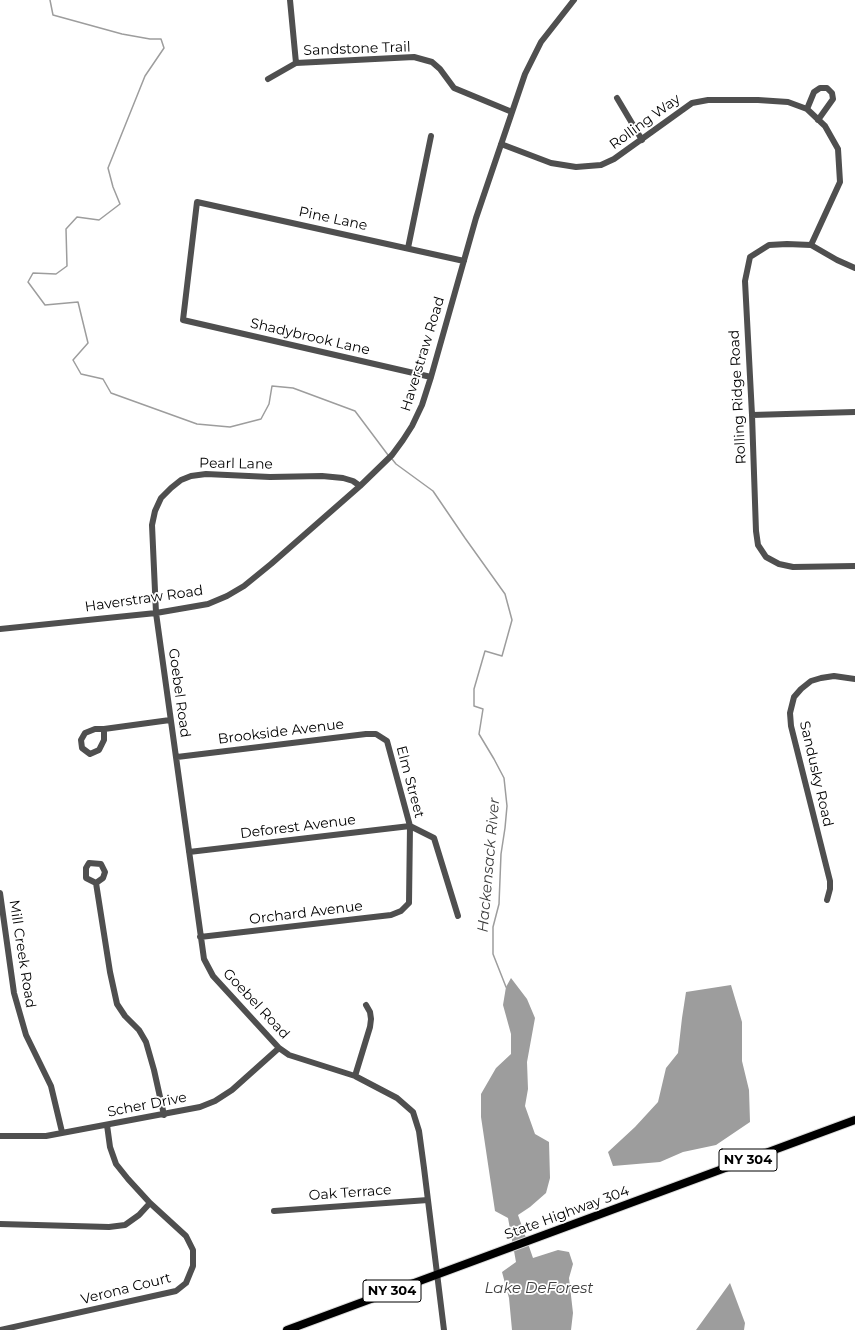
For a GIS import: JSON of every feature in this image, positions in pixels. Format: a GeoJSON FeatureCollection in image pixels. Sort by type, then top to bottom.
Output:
{"type":"FeatureCollection","features":[{"type":"Feature","properties":{"kind":"main road","name":"State Highway 304"},"geometry":{"type":"LineString","coordinates":[[287,1330],[855,1120]]}},
{"type":"Feature","properties":{"kind":"street","name":"Sandstone Trail"},"geometry":{"type":"LineString","coordinates":[[290,0],[296,63],[414,57],[432,62],[440,69],[454,88],[512,112]]}},
{"type":"Feature","properties":{"kind":"street","name":"Haverstraw Road"},"geometry":{"type":"LineString","coordinates":[[0,629],[156,613],[208,604],[227,596],[244,586],[271,564],[360,486],[392,455],[404,440],[422,405],[476,218],[525,74],[533,56],[549,30],[574,0]]}},
{"type":"Feature","properties":{"kind":"street"},"geometry":{"type":"LineString","coordinates":[[268,79],[296,63]]}},
{"type":"Feature","properties":{"kind":"street"},"geometry":{"type":"LineString","coordinates":[[807,109],[814,92],[820,88],[827,88],[832,92],[833,99],[818,120]]}},
{"type":"Feature","properties":{"kind":"street"},"geometry":{"type":"LineString","coordinates":[[617,98],[642,140]]}},
{"type":"Feature","properties":{"kind":"street","name":"Rolling Way"},"geometry":{"type":"LineString","coordinates":[[502,144],[551,163],[576,168],[602,165],[614,160],[692,103],[708,100],[758,100],[788,102],[807,109],[825,126],[838,149],[840,182],[811,245]]}},
{"type":"Feature","properties":{"kind":"street"},"geometry":{"type":"LineString","coordinates":[[408,248],[431,136]]}},
{"type":"Feature","properties":{"kind":"street","name":"Pine Lane"},"geometry":{"type":"LineString","coordinates":[[183,320],[196,202],[464,261]]}},
{"type":"Feature","properties":{"kind":"street","name":"Rolling Ridge Road"},"geometry":{"type":"LineString","coordinates":[[855,268],[837,260],[811,245],[787,244],[769,246],[750,257],[745,281],[756,531],[758,545],[766,557],[779,564],[793,567],[855,566]]}},
{"type":"Feature","properties":{"kind":"street","name":"Shadybrook Lane"},"geometry":{"type":"LineString","coordinates":[[183,320],[431,377]]}},
{"type":"Feature","properties":{"kind":"street"},"geometry":{"type":"LineString","coordinates":[[752,415],[855,412]]}},
{"type":"Feature","properties":{"kind":"street","name":"Pearl Lane"},"geometry":{"type":"LineString","coordinates":[[156,613],[152,525],[155,511],[161,498],[181,480],[191,476],[206,474],[270,477],[322,476],[343,478],[353,481],[360,486]]}},
{"type":"Feature","properties":{"kind":"street","name":"Goebel Road"},"geometry":{"type":"LineString","coordinates":[[156,613],[204,959],[213,976],[279,1048],[289,1055],[355,1076],[397,1098],[413,1112],[419,1131],[444,1330]]}},
{"type":"Feature","properties":{"kind":"street","name":"Sandusky Road"},"geometry":{"type":"LineString","coordinates":[[827,900],[830,889],[830,881],[791,726],[790,712],[794,697],[811,681],[834,676],[855,679]]}},
{"type":"Feature","properties":{"kind":"street"},"geometry":{"type":"LineString","coordinates":[[104,729],[104,740],[99,750],[90,754],[82,748],[81,740],[85,733],[95,729],[170,720]]}},
{"type":"Feature","properties":{"kind":"street","name":"Brookside Avenue"},"geometry":{"type":"LineString","coordinates":[[177,757],[366,734],[376,734],[387,741]]}},
{"type":"Feature","properties":{"kind":"street","name":"Elm Street"},"geometry":{"type":"LineString","coordinates":[[387,741],[410,826],[409,903]]}},
{"type":"Feature","properties":{"kind":"street"},"geometry":{"type":"LineString","coordinates":[[410,826],[434,838],[458,916]]}},
{"type":"Feature","properties":{"kind":"street","name":"Deforest Avenue"},"geometry":{"type":"LineString","coordinates":[[189,852],[410,826]]}},
{"type":"Feature","properties":{"kind":"street"},"geometry":{"type":"LineString","coordinates":[[96,883],[110,972],[117,1004],[125,1016],[139,1030],[146,1042],[164,1115]]}},
{"type":"Feature","properties":{"kind":"street","name":"Mill Creek Road"},"geometry":{"type":"LineString","coordinates":[[0,893],[14,993],[26,1035],[51,1086],[62,1132]]}},
{"type":"Feature","properties":{"kind":"street","name":"Orchard Avenue"},"geometry":{"type":"LineString","coordinates":[[200,937],[391,915],[401,911],[409,903]]}},
{"type":"Feature","properties":{"kind":"street"},"geometry":{"type":"LineString","coordinates":[[355,1076],[370,1027],[370,1012],[366,1005]]}},
{"type":"Feature","properties":{"kind":"street","name":"Scher Drive"},"geometry":{"type":"LineString","coordinates":[[0,1136],[46,1136],[200,1107],[215,1101],[232,1090],[279,1048]]}},
{"type":"Feature","properties":{"kind":"street","name":"Verona Court"},"geometry":{"type":"LineString","coordinates":[[0,1330],[176,1291],[186,1283],[193,1266],[193,1250],[186,1236],[150,1203],[116,1164],[110,1147],[107,1125]]}},
{"type":"Feature","properties":{"kind":"street","name":"Oak Terrace"},"geometry":{"type":"LineString","coordinates":[[274,1211],[428,1200]]}},
{"type":"Feature","properties":{"kind":"street"},"geometry":{"type":"LineString","coordinates":[[0,1224],[109,1227],[125,1224],[139,1215],[150,1203]]}},
{"type":"Feature","properties":{"kind":"water","name":"Lake DeForest"},"geometry":{"type":"Polygon","coordinates":[[[511,978],[527,999],[535,1018],[527,1062],[528,1089],[525,1106],[535,1134],[549,1142],[550,1178],[546,1193],[518,1215],[533,1258],[558,1250],[569,1252],[573,1264],[569,1278],[573,1313],[571,1330],[512,1330],[509,1298],[502,1272],[516,1262],[508,1218],[495,1211],[481,1117],[481,1094],[496,1068],[511,1054],[511,1034],[503,1005],[506,987],[511,978]]]}},
{"type":"Feature","properties":{"kind":"water"},"geometry":{"type":"Polygon","coordinates":[[[731,985],[742,1022],[742,1061],[749,1090],[750,1122],[716,1145],[683,1152],[660,1162],[613,1166],[608,1152],[635,1127],[658,1102],[666,1068],[678,1053],[686,992],[731,985]]]}},
{"type":"Feature","properties":{"kind":"water"},"geometry":{"type":"Polygon","coordinates":[[[730,1283],[745,1323],[744,1330],[696,1330],[730,1283]]]}},
{"type":"Feature","properties":{"kind":"waterway","name":"Hackensack River"},"geometry":{"type":"LineString","coordinates":[[50,0],[53,15],[122,34],[150,39],[161,39],[164,48],[145,76],[108,168],[113,187],[120,204],[99,220],[77,217],[66,229],[67,266],[56,274],[33,273],[28,282],[45,305],[78,302],[88,343],[73,360],[81,374],[103,379],[111,393],[197,424],[230,427],[261,419],[269,404],[272,386],[293,388],[355,411],[388,455]]}},
{"type":"Feature","properties":{"kind":"waterway","name":"Hackensack River"},"geometry":{"type":"LineString","coordinates":[[392,459],[396,464],[433,491],[505,594],[512,620],[502,656],[485,651],[474,689],[474,706],[483,709],[479,734],[504,778],[507,806],[501,854],[499,904],[493,927],[493,954],[506,987]]}}]}
